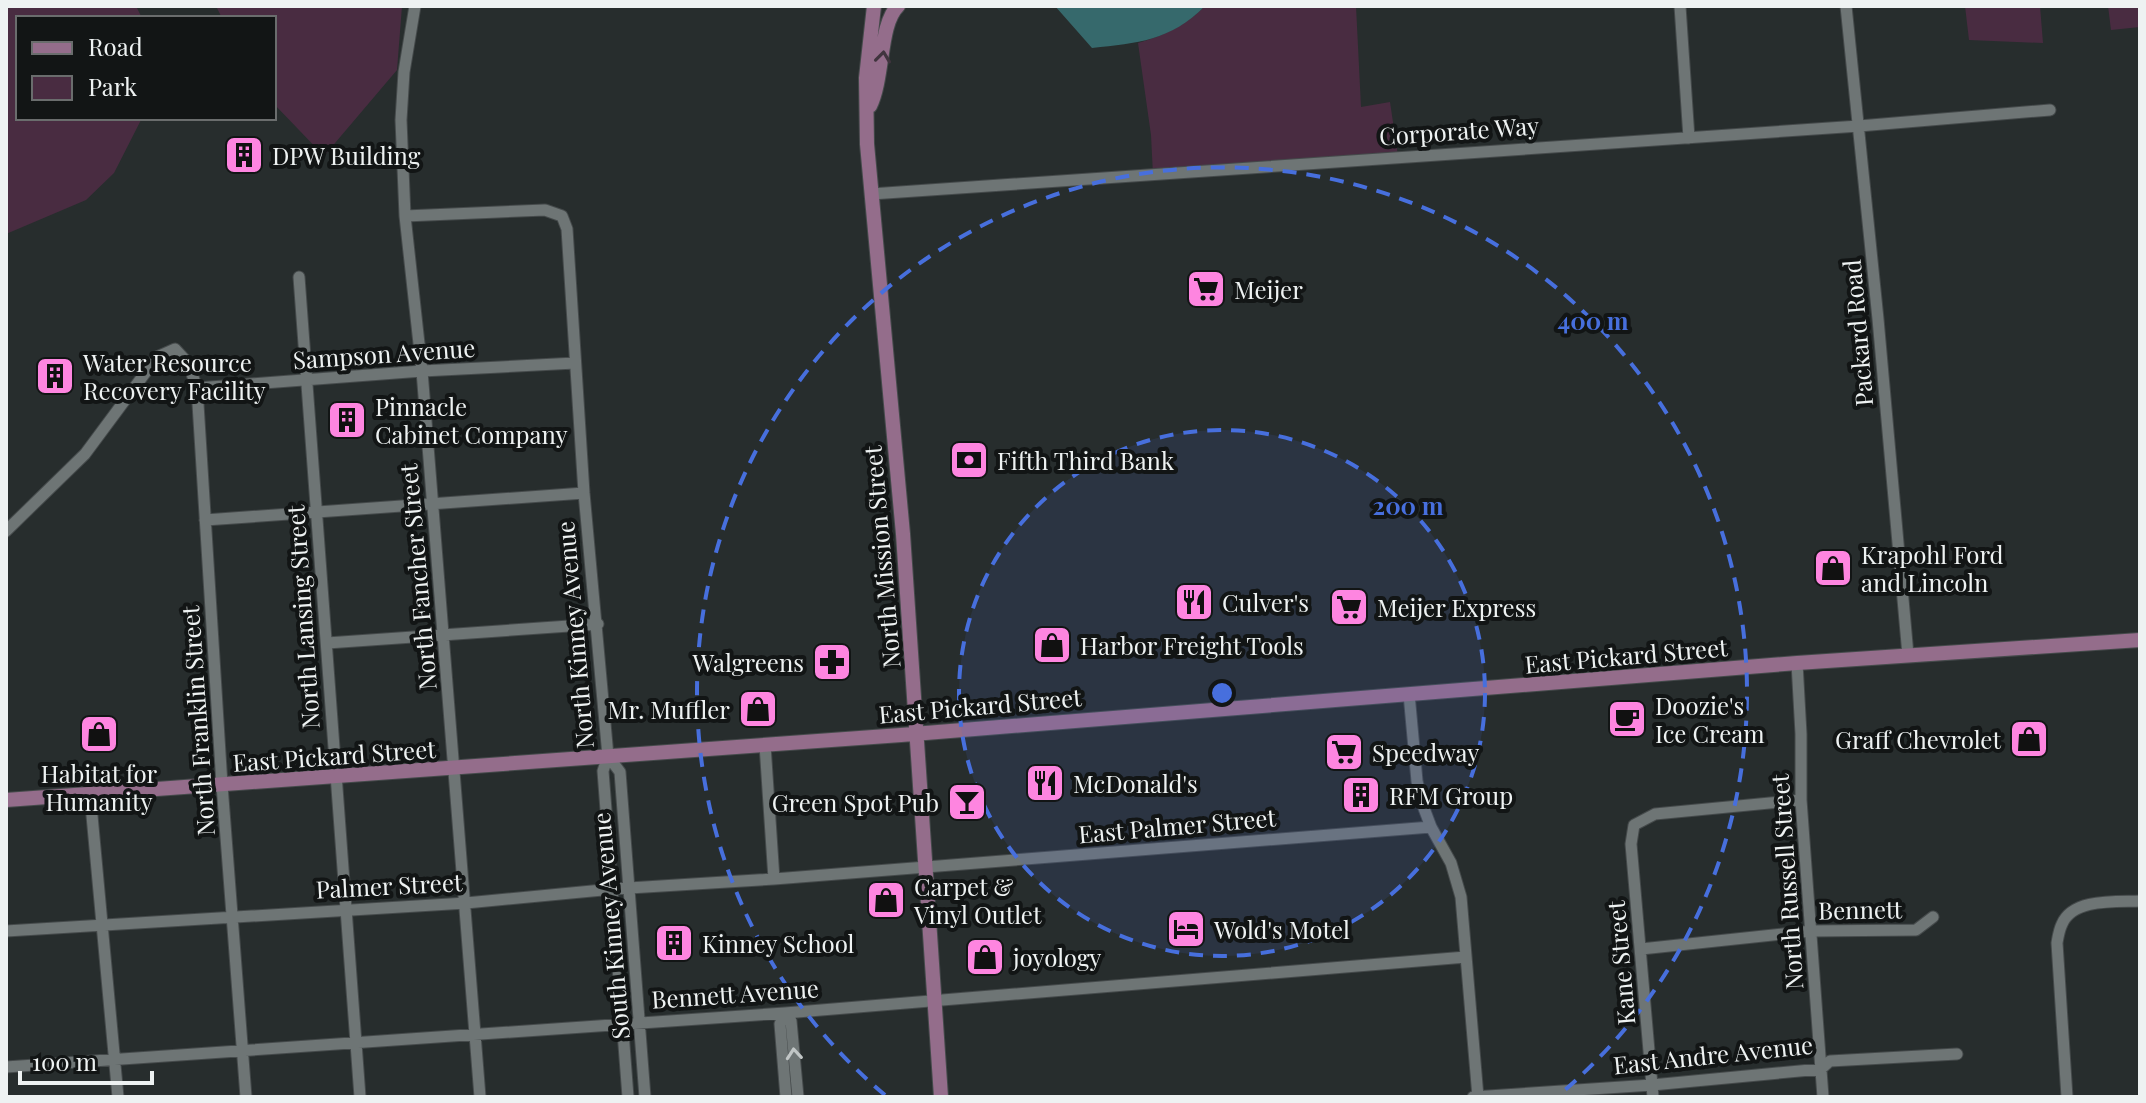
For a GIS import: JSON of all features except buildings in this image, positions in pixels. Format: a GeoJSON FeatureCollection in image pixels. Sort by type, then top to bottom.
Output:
{"type":"FeatureCollection","features":[{"type":"Feature","properties":{"kind":"main road","name":"North Mission Street"},"geometry":{"type":"LineString","coordinates":[[874,6],[866,78],[867,144],[903,534],[941,1097]]}},
{"type":"Feature","properties":{"kind":"main road","name":"North Mission Street"},"geometry":{"type":"LineString","coordinates":[[868,110],[879,84],[888,19],[898,6]]}},
{"type":"Feature","properties":{"kind":"main road","name":"East Pickard Street"},"geometry":{"type":"LineString","coordinates":[[6,800],[765,745],[1797,663],[2140,640]]}},
{"type":"Feature","properties":{"kind":"street","name":"North Fancher Street"},"geometry":{"type":"LineString","coordinates":[[415,6],[404,72],[401,120],[405,216],[445,635],[480,1097]]}},
{"type":"Feature","properties":{"kind":"street"},"geometry":{"type":"LineString","coordinates":[[1680,6],[1689,138]]}},
{"type":"Feature","properties":{"kind":"street","name":"Packard Road"},"geometry":{"type":"LineString","coordinates":[[1846,6],[1908,655]]}},
{"type":"Feature","properties":{"kind":"street","name":"Corporate Way"},"geometry":{"type":"LineString","coordinates":[[871,194],[2050,110]]}},
{"type":"Feature","properties":{"kind":"street","name":"North Kinney Avenue"},"geometry":{"type":"LineString","coordinates":[[405,216],[545,210],[562,216],[567,229],[584,493],[608,756],[603,771],[628,1097]]}},
{"type":"Feature","properties":{"kind":"street","name":"North Lansing Street"},"geometry":{"type":"LineString","coordinates":[[299,277],[360,1097]]}},
{"type":"Feature","properties":{"kind":"street","name":"North Franklin Street"},"geometry":{"type":"LineString","coordinates":[[6,531],[85,454],[157,357],[175,349],[188,363],[197,388],[222,785],[246,1097]]}},
{"type":"Feature","properties":{"kind":"street","name":"Sampson Avenue"},"geometry":{"type":"LineString","coordinates":[[197,388],[575,363]]}},
{"type":"Feature","properties":{"kind":"street"},"geometry":{"type":"LineString","coordinates":[[205,520],[584,493]]}},
{"type":"Feature","properties":{"kind":"street"},"geometry":{"type":"LineString","coordinates":[[327,643],[598,624]]}},
{"type":"Feature","properties":{"kind":"street","name":"North Russell Street"},"geometry":{"type":"LineString","coordinates":[[1797,663],[1801,800],[1823,1097]]}},
{"type":"Feature","properties":{"kind":"street"},"geometry":{"type":"LineString","coordinates":[[1409,694],[1417,781],[1431,827],[1458,878],[1477,1097]]}},
{"type":"Feature","properties":{"kind":"street"},"geometry":{"type":"LineString","coordinates":[[765,745],[774,879]]}},
{"type":"Feature","properties":{"kind":"street","name":"South Kinney Avenue"},"geometry":{"type":"LineString","coordinates":[[608,756],[620,772],[645,1097]]}},
{"type":"Feature","properties":{"kind":"street"},"geometry":{"type":"LineString","coordinates":[[90,794],[118,1097]]}},
{"type":"Feature","properties":{"kind":"street","name":"Kane Street"},"geometry":{"type":"LineString","coordinates":[[1652,1091],[1631,844],[1634,825],[1655,814],[1801,800]]}},
{"type":"Feature","properties":{"kind":"street","name":"East Palmer Street"},"geometry":{"type":"LineString","coordinates":[[774,879],[1431,827]]}},
{"type":"Feature","properties":{"kind":"street","name":"Palmer Street"},"geometry":{"type":"LineString","coordinates":[[6,931],[466,903],[613,889],[774,879]]}},
{"type":"Feature","properties":{"kind":"street"},"geometry":{"type":"LineString","coordinates":[[2067,1097],[2057,943],[2062,923],[2070,913],[2081,907],[2140,901]]}},
{"type":"Feature","properties":{"kind":"street","name":"Bennett"},"geometry":{"type":"LineString","coordinates":[[1641,949],[1811,931],[1916,930],[1933,917]]}},
{"type":"Feature","properties":{"kind":"street","name":"Bennett Avenue"},"geometry":{"type":"LineString","coordinates":[[6,1067],[475,1032],[785,1013],[1466,957]]}},
{"type":"Feature","properties":{"kind":"street"},"geometry":{"type":"LineString","coordinates":[[786,1097],[780,1024],[785,1013],[791,1021],[798,1097]]}},
{"type":"Feature","properties":{"kind":"street","name":"East Andre Avenue"},"geometry":{"type":"LineString","coordinates":[[1477,1097],[1652,1091],[1821,1069],[1830,1061],[1957,1054]]}},
{"type":"Feature","properties":{"kind":"green space"},"geometry":{"type":"Polygon","coordinates":[[[6,6],[136,6],[141,16],[16,16],[16,120],[141,120],[114,173],[86,200],[6,234],[6,6]]]}},
{"type":"Feature","properties":{"kind":"green space"},"geometry":{"type":"Polygon","coordinates":[[[216,6],[402,6],[397,70],[324,156],[276,106],[276,16],[221,16],[216,6]]]}},
{"type":"Feature","properties":{"kind":"green space"},"geometry":{"type":"Polygon","coordinates":[[[1205,6],[1356,6],[1361,107],[1390,102],[1398,156],[1153,175],[1151,135],[1138,43],[1174,29],[1205,6]]]}},
{"type":"Feature","properties":{"kind":"green space"},"geometry":{"type":"Polygon","coordinates":[[[1965,6],[2040,6],[2043,43],[1969,40],[1965,6]]]}},
{"type":"Feature","properties":{"kind":"green space"},"geometry":{"type":"Polygon","coordinates":[[[2108,6],[2140,6],[2140,27],[2111,30],[2108,6]]]}},
{"type":"Feature","properties":{"kind":"water"},"geometry":{"type":"Polygon","coordinates":[[[1055,6],[1205,6],[1179,27],[1153,38],[1092,48],[1055,6]]]}},
{"type":"Feature","properties":{"kind":"place","name":"DPW Building"},"geometry":{"type":"Point","coordinates":[244,155]}},
{"type":"Feature","properties":{"kind":"place","name":"Meijer"},"geometry":{"type":"Point","coordinates":[1206,289]}},
{"type":"Feature","properties":{"kind":"place","name":"Water Resource Recovery Facility"},"geometry":{"type":"Point","coordinates":[55,376]}},
{"type":"Feature","properties":{"kind":"place","name":"Pinnacle Cabinet Company"},"geometry":{"type":"Point","coordinates":[347,420]}},
{"type":"Feature","properties":{"kind":"place","name":"Fifth Third Bank"},"geometry":{"type":"Point","coordinates":[969,460]}},
{"type":"Feature","properties":{"kind":"place","name":"Krapohl Ford and Lincoln"},"geometry":{"type":"Point","coordinates":[1833,568]}},
{"type":"Feature","properties":{"kind":"place","name":"Culver's"},"geometry":{"type":"Point","coordinates":[1194,602]}},
{"type":"Feature","properties":{"kind":"place","name":"Meijer Express"},"geometry":{"type":"Point","coordinates":[1349,607]}},
{"type":"Feature","properties":{"kind":"place","name":"Harbor Freight Tools"},"geometry":{"type":"Point","coordinates":[1052,645]}},
{"type":"Feature","properties":{"kind":"place","name":"Walgreens"},"geometry":{"type":"Point","coordinates":[832,662]}},
{"type":"Feature","properties":{"kind":"place","name":"Mr. Muffler"},"geometry":{"type":"Point","coordinates":[758,709]}},
{"type":"Feature","properties":{"kind":"place","name":"Doozie's Ice Cream"},"geometry":{"type":"Point","coordinates":[1627,719]}},
{"type":"Feature","properties":{"kind":"place","name":"Habitat for Humanity"},"geometry":{"type":"Point","coordinates":[99,734]}},
{"type":"Feature","properties":{"kind":"place","name":"Graff Chevrolet"},"geometry":{"type":"Point","coordinates":[2029,739]}},
{"type":"Feature","properties":{"kind":"place","name":"Speedway"},"geometry":{"type":"Point","coordinates":[1344,752]}},
{"type":"Feature","properties":{"kind":"place","name":"McDonald's"},"geometry":{"type":"Point","coordinates":[1045,783]}},
{"type":"Feature","properties":{"kind":"place","name":"RFM Group"},"geometry":{"type":"Point","coordinates":[1361,795]}},
{"type":"Feature","properties":{"kind":"place","name":"Green Spot Pub"},"geometry":{"type":"Point","coordinates":[967,802]}},
{"type":"Feature","properties":{"kind":"place","name":"Carpet & Vinyl Outlet"},"geometry":{"type":"Point","coordinates":[886,900]}},
{"type":"Feature","properties":{"kind":"place","name":"Wold's Motel"},"geometry":{"type":"Point","coordinates":[1186,929]}},
{"type":"Feature","properties":{"kind":"place","name":"Kinney School"},"geometry":{"type":"Point","coordinates":[674,943]}},
{"type":"Feature","properties":{"kind":"place","name":"joyology"},"geometry":{"type":"Point","coordinates":[985,957]}}]}
